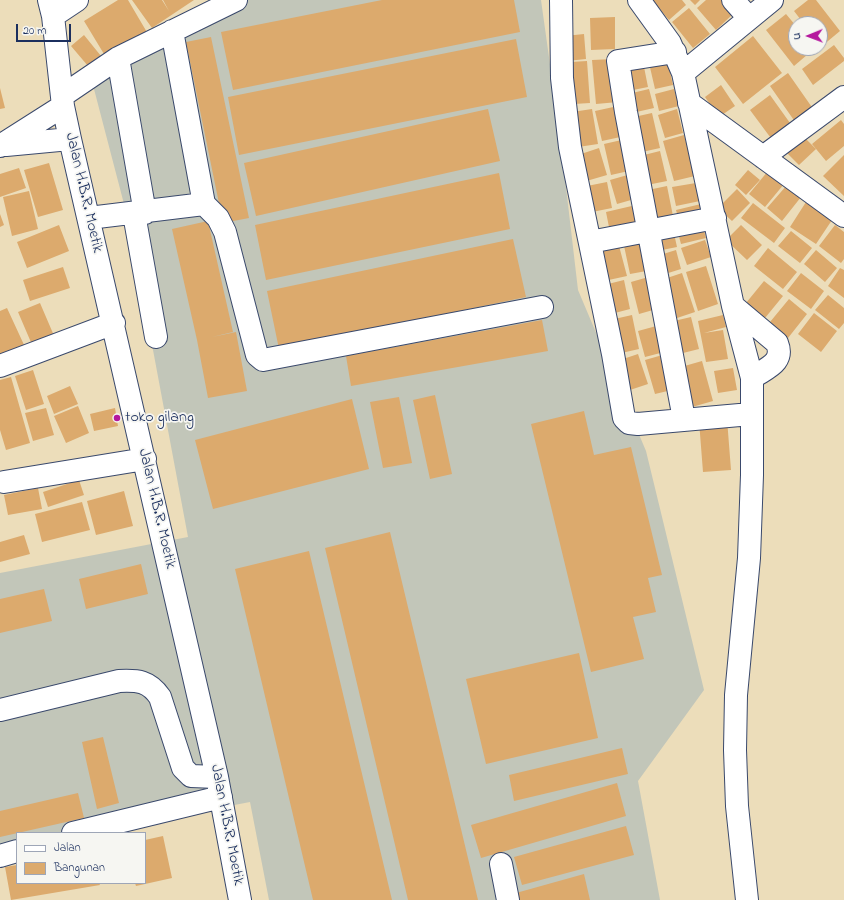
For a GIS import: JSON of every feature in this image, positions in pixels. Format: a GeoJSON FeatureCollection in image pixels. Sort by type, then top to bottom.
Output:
{"type":"FeatureCollection","features":[{"type":"Feature","properties":{"kind":"street"},"geometry":{"type":"LineString","coordinates":[[51,8],[77,0]]}},
{"type":"Feature","properties":{"kind":"street"},"geometry":{"type":"LineString","coordinates":[[1,146],[63,101],[118,58],[236,0]]}},
{"type":"Feature","properties":{"kind":"street"},"geometry":{"type":"LineString","coordinates":[[561,0],[562,78],[570,147],[613,354],[624,418],[629,423],[638,424],[684,418],[751,414]]}},
{"type":"Feature","properties":{"kind":"street"},"geometry":{"type":"LineString","coordinates":[[639,0],[661,29],[675,52],[683,73],[733,306],[752,378],[752,475],[749,558],[736,695],[735,750],[737,806],[747,900]]}},
{"type":"Feature","properties":{"kind":"street"},"geometry":{"type":"LineString","coordinates":[[733,0],[749,18]]}},
{"type":"Feature","properties":{"kind":"street"},"geometry":{"type":"LineString","coordinates":[[683,73],[772,0]]}},
{"type":"Feature","properties":{"kind":"street","name":"Jalan H.B.R. Moetik"},"geometry":{"type":"LineString","coordinates":[[51,8],[63,101],[70,139],[114,323],[219,787],[240,900]]}},
{"type":"Feature","properties":{"kind":"street"},"geometry":{"type":"LineString","coordinates":[[172,32],[204,204],[218,218],[225,232],[257,355],[264,360],[542,308]]}},
{"type":"Feature","properties":{"kind":"street"},"geometry":{"type":"LineString","coordinates":[[675,52],[618,61],[626,112],[684,418]]}},
{"type":"Feature","properties":{"kind":"street"},"geometry":{"type":"LineString","coordinates":[[118,58],[156,337]]}},
{"type":"Feature","properties":{"kind":"street"},"geometry":{"type":"LineString","coordinates":[[763,156],[844,97]]}},
{"type":"Feature","properties":{"kind":"street"},"geometry":{"type":"LineString","coordinates":[[689,103],[844,216]]}},
{"type":"Feature","properties":{"kind":"street"},"geometry":{"type":"LineString","coordinates":[[1,146],[70,139]]}},
{"type":"Feature","properties":{"kind":"street"},"geometry":{"type":"LineString","coordinates":[[89,218],[204,204]]}},
{"type":"Feature","properties":{"kind":"street"},"geometry":{"type":"LineString","coordinates":[[590,242],[715,218]]}},
{"type":"Feature","properties":{"kind":"street"},"geometry":{"type":"LineString","coordinates":[[733,306],[777,343],[780,350],[780,356],[774,364],[752,378]]}},
{"type":"Feature","properties":{"kind":"street"},"geometry":{"type":"LineString","coordinates":[[0,366],[114,323]]}},
{"type":"Feature","properties":{"kind":"street"},"geometry":{"type":"LineString","coordinates":[[4,482],[145,459]]}},
{"type":"Feature","properties":{"kind":"street"},"geometry":{"type":"LineString","coordinates":[[0,710],[119,681],[134,680],[144,682],[154,688],[160,697],[183,768],[187,773],[194,777],[219,787]]}},
{"type":"Feature","properties":{"kind":"street"},"geometry":{"type":"LineString","coordinates":[[76,832],[219,787]]}},
{"type":"Feature","properties":{"kind":"street"},"geometry":{"type":"LineString","coordinates":[[0,856],[16,851]]}},
{"type":"Feature","properties":{"kind":"street"},"geometry":{"type":"LineString","coordinates":[[501,864],[508,900]]}},
{"type":"Feature","properties":{"kind":"shaded area"},"geometry":{"type":"Polygon","coordinates":[[[230,0],[541,0],[560,136],[578,290],[646,451],[704,690],[638,781],[660,900],[269,900],[250,802],[93,832],[16,832],[16,846],[0,850],[0,573],[188,537],[130,227],[88,66],[230,0]]]}},
{"type":"Feature","properties":{"kind":"building"},"geometry":{"type":"Polygon","coordinates":[[[118,0],[128,0],[148,34],[107,59],[84,21],[118,0]]]}},
{"type":"Feature","properties":{"kind":"building"},"geometry":{"type":"Polygon","coordinates":[[[132,0],[162,0],[169,11],[163,0],[194,0],[152,28],[132,0]]]}},
{"type":"Feature","properties":{"kind":"building"},"geometry":{"type":"Polygon","coordinates":[[[382,0],[514,0],[520,32],[233,90],[221,32],[382,0]]]}},
{"type":"Feature","properties":{"kind":"building"},"geometry":{"type":"Polygon","coordinates":[[[652,0],[682,0],[686,5],[669,20],[652,0]]]}},
{"type":"Feature","properties":{"kind":"building"},"geometry":{"type":"Polygon","coordinates":[[[690,0],[700,0],[695,5],[690,0]]]}},
{"type":"Feature","properties":{"kind":"building"},"geometry":{"type":"Polygon","coordinates":[[[706,0],[721,0],[733,14],[716,30],[697,8],[706,0]]]}},
{"type":"Feature","properties":{"kind":"building"},"geometry":{"type":"Polygon","coordinates":[[[808,0],[816,0],[840,31],[828,41],[828,16],[798,16],[794,11],[808,0]]]}},
{"type":"Feature","properties":{"kind":"building"},"geometry":{"type":"Polygon","coordinates":[[[689,8],[710,34],[693,48],[672,22],[689,8]]]}},
{"type":"Feature","properties":{"kind":"building"},"geometry":{"type":"Polygon","coordinates":[[[786,14],[788,16],[788,56],[806,56],[794,66],[766,30],[786,14]]]}},
{"type":"Feature","properties":{"kind":"building"},"geometry":{"type":"Polygon","coordinates":[[[615,17],[615,49],[591,50],[590,18],[615,17]]]}},
{"type":"Feature","properties":{"kind":"building"},"geometry":{"type":"Polygon","coordinates":[[[584,34],[586,59],[567,61],[565,36],[584,34]]]}},
{"type":"Feature","properties":{"kind":"building"},"geometry":{"type":"Polygon","coordinates":[[[84,35],[101,56],[88,66],[71,46],[84,35]]]}},
{"type":"Feature","properties":{"kind":"building"},"geometry":{"type":"Polygon","coordinates":[[[753,36],[782,73],[743,104],[715,67],[753,36]]]}},
{"type":"Feature","properties":{"kind":"building"},"geometry":{"type":"Polygon","coordinates":[[[211,37],[249,218],[223,223],[186,42],[211,37]]]}},
{"type":"Feature","properties":{"kind":"building"},"geometry":{"type":"Polygon","coordinates":[[[516,39],[527,97],[239,155],[228,97],[516,39]]]}},
{"type":"Feature","properties":{"kind":"building"},"geometry":{"type":"Polygon","coordinates":[[[834,45],[844,58],[844,61],[813,85],[802,69],[819,56],[828,56],[828,50],[834,45]]]}},
{"type":"Feature","properties":{"kind":"building"},"geometry":{"type":"Polygon","coordinates":[[[614,59],[618,102],[596,104],[592,60],[614,59]]]}},
{"type":"Feature","properties":{"kind":"building"},"geometry":{"type":"Polygon","coordinates":[[[667,59],[673,85],[655,89],[649,63],[667,59]]]}},
{"type":"Feature","properties":{"kind":"building"},"geometry":{"type":"Polygon","coordinates":[[[587,61],[590,103],[574,104],[571,62],[587,61]]]}},
{"type":"Feature","properties":{"kind":"building"},"geometry":{"type":"Polygon","coordinates":[[[644,67],[648,87],[628,91],[624,72],[644,67]]]}},
{"type":"Feature","properties":{"kind":"building"},"geometry":{"type":"Polygon","coordinates":[[[788,73],[816,113],[798,126],[770,86],[788,73]]]}},
{"type":"Feature","properties":{"kind":"building"},"geometry":{"type":"Polygon","coordinates":[[[721,85],[735,106],[719,117],[705,97],[721,85]]]}},
{"type":"Feature","properties":{"kind":"building"},"geometry":{"type":"Polygon","coordinates":[[[0,88],[5,108],[0,109],[0,88]]]}},
{"type":"Feature","properties":{"kind":"building"},"geometry":{"type":"Polygon","coordinates":[[[649,89],[654,108],[632,113],[628,94],[649,89]]]}},
{"type":"Feature","properties":{"kind":"building"},"geometry":{"type":"Polygon","coordinates":[[[674,89],[679,106],[659,111],[655,94],[674,89]]]}},
{"type":"Feature","properties":{"kind":"building"},"geometry":{"type":"Polygon","coordinates":[[[770,95],[795,130],[776,145],[750,110],[770,95]]]}},
{"type":"Feature","properties":{"kind":"building"},"geometry":{"type":"Polygon","coordinates":[[[618,106],[625,136],[602,141],[595,111],[618,106]]]}},
{"type":"Feature","properties":{"kind":"building"},"geometry":{"type":"Polygon","coordinates":[[[488,109],[500,161],[256,216],[244,163],[488,109]]]}},
{"type":"Feature","properties":{"kind":"building"},"geometry":{"type":"Polygon","coordinates":[[[592,109],[598,144],[578,147],[572,112],[592,109]]]}},
{"type":"Feature","properties":{"kind":"building"},"geometry":{"type":"Polygon","coordinates":[[[677,109],[683,133],[665,138],[658,115],[677,109]]]}},
{"type":"Feature","properties":{"kind":"building"},"geometry":{"type":"Polygon","coordinates":[[[652,113],[660,148],[642,152],[634,117],[652,113]]]}},
{"type":"Feature","properties":{"kind":"building"},"geometry":{"type":"Polygon","coordinates":[[[841,120],[844,124],[844,146],[826,161],[812,144],[841,120]]]}},
{"type":"Feature","properties":{"kind":"building"},"geometry":{"type":"Polygon","coordinates":[[[684,135],[695,176],[674,181],[663,141],[684,135]]]}},
{"type":"Feature","properties":{"kind":"building"},"geometry":{"type":"Polygon","coordinates":[[[802,135],[816,149],[799,165],[785,151],[802,135]]]}},
{"type":"Feature","properties":{"kind":"building"},"geometry":{"type":"Polygon","coordinates":[[[626,139],[633,170],[611,175],[604,144],[626,139]]]}},
{"type":"Feature","properties":{"kind":"building"},"geometry":{"type":"Polygon","coordinates":[[[599,148],[607,175],[583,182],[575,156],[599,148]]]}},
{"type":"Feature","properties":{"kind":"building"},"geometry":{"type":"Polygon","coordinates":[[[660,151],[667,181],[647,185],[640,156],[660,151]]]}},
{"type":"Feature","properties":{"kind":"building"},"geometry":{"type":"Polygon","coordinates":[[[844,155],[844,196],[823,176],[844,155]]]}},
{"type":"Feature","properties":{"kind":"building"},"geometry":{"type":"Polygon","coordinates":[[[49,163],[63,210],[38,217],[24,170],[49,163]]]}},
{"type":"Feature","properties":{"kind":"building"},"geometry":{"type":"Polygon","coordinates":[[[19,168],[26,188],[0,197],[0,174],[19,168]]]}},
{"type":"Feature","properties":{"kind":"building"},"geometry":{"type":"Polygon","coordinates":[[[748,170],[760,180],[746,195],[735,185],[748,170]]]}},
{"type":"Feature","properties":{"kind":"building"},"geometry":{"type":"Polygon","coordinates":[[[768,171],[784,184],[765,207],[749,194],[768,171]]]}},
{"type":"Feature","properties":{"kind":"building"},"geometry":{"type":"Polygon","coordinates":[[[499,173],[510,229],[266,280],[255,225],[499,173]]]}},
{"type":"Feature","properties":{"kind":"building"},"geometry":{"type":"Polygon","coordinates":[[[631,174],[638,198],[617,204],[610,180],[631,174]]]}},
{"type":"Feature","properties":{"kind":"building"},"geometry":{"type":"Polygon","coordinates":[[[607,182],[612,208],[587,213],[582,187],[607,182]]]}},
{"type":"Feature","properties":{"kind":"building"},"geometry":{"type":"Polygon","coordinates":[[[696,183],[700,201],[676,206],[672,187],[696,183]]]}},
{"type":"Feature","properties":{"kind":"building"},"geometry":{"type":"Polygon","coordinates":[[[787,185],[801,197],[782,221],[767,208],[787,185]]]}},
{"type":"Feature","properties":{"kind":"building"},"geometry":{"type":"Polygon","coordinates":[[[667,186],[673,216],[654,220],[648,190],[667,186]]]}},
{"type":"Feature","properties":{"kind":"building"},"geometry":{"type":"Polygon","coordinates":[[[737,189],[750,203],[732,221],[718,208],[737,189]]]}},
{"type":"Feature","properties":{"kind":"building"},"geometry":{"type":"Polygon","coordinates":[[[29,191],[38,229],[12,236],[3,197],[29,191]]]}},
{"type":"Feature","properties":{"kind":"building"},"geometry":{"type":"Polygon","coordinates":[[[806,202],[832,220],[816,244],[790,227],[806,202]]]}},
{"type":"Feature","properties":{"kind":"building"},"geometry":{"type":"Polygon","coordinates":[[[753,203],[785,228],[774,243],[741,218],[753,203]]]}},
{"type":"Feature","properties":{"kind":"building"},"geometry":{"type":"Polygon","coordinates":[[[701,204],[705,217],[680,224],[676,210],[701,204]]]}},
{"type":"Feature","properties":{"kind":"building"},"geometry":{"type":"Polygon","coordinates":[[[636,205],[642,230],[611,237],[606,212],[636,205]]]}},
{"type":"Feature","properties":{"kind":"building"},"geometry":{"type":"Polygon","coordinates":[[[0,214],[4,225],[0,227],[0,214]]]}},
{"type":"Feature","properties":{"kind":"building"},"geometry":{"type":"Polygon","coordinates":[[[208,221],[233,332],[212,337],[236,332],[247,391],[208,398],[197,340],[172,229],[208,221]]]}},
{"type":"Feature","properties":{"kind":"building"},"geometry":{"type":"Polygon","coordinates":[[[702,223],[706,238],[681,244],[677,229],[702,223]]]}},
{"type":"Feature","properties":{"kind":"building"},"geometry":{"type":"Polygon","coordinates":[[[59,225],[69,251],[27,268],[17,242],[59,225]]]}},
{"type":"Feature","properties":{"kind":"building"},"geometry":{"type":"Polygon","coordinates":[[[741,225],[762,245],[747,260],[726,240],[741,225]]]}},
{"type":"Feature","properties":{"kind":"building"},"geometry":{"type":"Polygon","coordinates":[[[835,225],[844,232],[844,259],[841,263],[819,246],[835,225]]]}},
{"type":"Feature","properties":{"kind":"building"},"geometry":{"type":"Polygon","coordinates":[[[673,229],[677,247],[662,250],[658,233],[673,229]]]}},
{"type":"Feature","properties":{"kind":"building"},"geometry":{"type":"Polygon","coordinates":[[[791,231],[812,248],[800,263],[778,246],[791,231]]]}},
{"type":"Feature","properties":{"kind":"building"},"geometry":{"type":"Polygon","coordinates":[[[644,236],[652,270],[630,274],[623,241],[644,236]]]}},
{"type":"Feature","properties":{"kind":"building"},"geometry":{"type":"Polygon","coordinates":[[[513,239],[526,297],[279,349],[267,291],[513,239]]]}},
{"type":"Feature","properties":{"kind":"building"},"geometry":{"type":"Polygon","coordinates":[[[705,240],[711,257],[687,265],[681,248],[705,240]]]}},
{"type":"Feature","properties":{"kind":"building"},"geometry":{"type":"Polygon","coordinates":[[[618,242],[627,276],[604,281],[596,247],[618,242]]]}},
{"type":"Feature","properties":{"kind":"building"},"geometry":{"type":"Polygon","coordinates":[[[768,248],[797,272],[783,289],[754,266],[768,248]]]}},
{"type":"Feature","properties":{"kind":"building"},"geometry":{"type":"Polygon","coordinates":[[[676,250],[681,269],[665,274],[660,255],[676,250]]]}},
{"type":"Feature","properties":{"kind":"building"},"geometry":{"type":"Polygon","coordinates":[[[816,250],[837,268],[825,282],[804,264],[816,250]]]}},
{"type":"Feature","properties":{"kind":"building"},"geometry":{"type":"Polygon","coordinates":[[[706,266],[718,304],[698,311],[686,272],[706,266]]]}},
{"type":"Feature","properties":{"kind":"building"},"geometry":{"type":"Polygon","coordinates":[[[63,267],[70,288],[30,301],[23,280],[63,267]]]}},
{"type":"Feature","properties":{"kind":"building"},"geometry":{"type":"Polygon","coordinates":[[[840,268],[844,270],[844,298],[828,286],[840,268]]]}},
{"type":"Feature","properties":{"kind":"building"},"geometry":{"type":"Polygon","coordinates":[[[682,273],[695,312],[677,318],[664,279],[682,273]]]}},
{"type":"Feature","properties":{"kind":"building"},"geometry":{"type":"Polygon","coordinates":[[[801,273],[824,291],[811,309],[787,291],[801,273]]]}},
{"type":"Feature","properties":{"kind":"building"},"geometry":{"type":"Polygon","coordinates":[[[652,276],[660,308],[639,314],[631,282],[652,276]]]}},
{"type":"Feature","properties":{"kind":"building"},"geometry":{"type":"Polygon","coordinates":[[[624,280],[630,309],[611,314],[604,285],[624,280]]]}},
{"type":"Feature","properties":{"kind":"building"},"geometry":{"type":"Polygon","coordinates":[[[764,281],[783,296],[765,318],[746,303],[764,281]]]}},
{"type":"Feature","properties":{"kind":"building"},"geometry":{"type":"Polygon","coordinates":[[[828,295],[844,308],[844,323],[839,329],[815,310],[828,295]]]}},
{"type":"Feature","properties":{"kind":"building"},"geometry":{"type":"Polygon","coordinates":[[[789,299],[807,314],[788,338],[770,322],[789,299]]]}},
{"type":"Feature","properties":{"kind":"building"},"geometry":{"type":"Polygon","coordinates":[[[40,303],[55,338],[33,347],[18,312],[40,303]]]}},
{"type":"Feature","properties":{"kind":"building"},"geometry":{"type":"Polygon","coordinates":[[[7,308],[25,347],[0,359],[0,311],[7,308]]]}},
{"type":"Feature","properties":{"kind":"building"},"geometry":{"type":"Polygon","coordinates":[[[814,313],[837,331],[821,352],[798,334],[814,313]]]}},
{"type":"Feature","properties":{"kind":"building"},"geometry":{"type":"Polygon","coordinates":[[[632,315],[639,349],[617,354],[610,320],[632,315]]]}},
{"type":"Feature","properties":{"kind":"building"},"geometry":{"type":"Polygon","coordinates":[[[723,315],[726,327],[704,333],[723,330],[728,359],[706,362],[698,321],[723,315]]]}},
{"type":"Feature","properties":{"kind":"building"},"geometry":{"type":"Polygon","coordinates":[[[691,317],[699,349],[683,353],[674,321],[691,317]]]}},
{"type":"Feature","properties":{"kind":"building"},"geometry":{"type":"Polygon","coordinates":[[[542,320],[548,351],[351,386],[346,356],[542,320]]]}},
{"type":"Feature","properties":{"kind":"building"},"geometry":{"type":"Polygon","coordinates":[[[660,325],[668,351],[645,357],[638,331],[660,325]]]}},
{"type":"Feature","properties":{"kind":"building"},"geometry":{"type":"Polygon","coordinates":[[[638,354],[648,384],[627,391],[617,361],[638,354]]]}},
{"type":"Feature","properties":{"kind":"building"},"geometry":{"type":"Polygon","coordinates":[[[666,354],[676,389],[655,394],[645,360],[666,354]]]}},
{"type":"Feature","properties":{"kind":"building"},"geometry":{"type":"Polygon","coordinates":[[[702,361],[713,401],[692,407],[681,367],[702,361]]]}},
{"type":"Feature","properties":{"kind":"building"},"geometry":{"type":"Polygon","coordinates":[[[733,368],[737,390],[718,393],[714,371],[733,368]]]}},
{"type":"Feature","properties":{"kind":"building"},"geometry":{"type":"Polygon","coordinates":[[[33,370],[44,404],[26,410],[15,376],[33,370]]]}},
{"type":"Feature","properties":{"kind":"building"},"geometry":{"type":"Polygon","coordinates":[[[11,377],[30,443],[6,450],[0,430],[0,380],[11,377]]]}},
{"type":"Feature","properties":{"kind":"building"},"geometry":{"type":"Polygon","coordinates":[[[70,386],[78,404],[54,414],[47,396],[70,386]]]}},
{"type":"Feature","properties":{"kind":"building"},"geometry":{"type":"Polygon","coordinates":[[[435,395],[452,474],[430,479],[413,400],[435,395]]]}},
{"type":"Feature","properties":{"kind":"building"},"geometry":{"type":"Polygon","coordinates":[[[399,397],[412,463],[383,468],[370,402],[399,397]]]}},
{"type":"Feature","properties":{"kind":"building"},"geometry":{"type":"Polygon","coordinates":[[[352,399],[369,469],[213,509],[195,440],[352,399]]]}},
{"type":"Feature","properties":{"kind":"building"},"geometry":{"type":"Polygon","coordinates":[[[78,406],[89,433],[66,443],[54,416],[78,406]]]}},
{"type":"Feature","properties":{"kind":"building"},"geometry":{"type":"Polygon","coordinates":[[[46,408],[54,435],[33,441],[25,413],[46,408]]]}},
{"type":"Feature","properties":{"kind":"building"},"geometry":{"type":"Polygon","coordinates":[[[115,408],[118,426],[94,431],[90,414],[115,408]]]}},
{"type":"Feature","properties":{"kind":"building"},"geometry":{"type":"Polygon","coordinates":[[[584,411],[594,455],[631,447],[662,575],[648,578],[656,612],[633,617],[644,659],[591,672],[531,424],[584,411]]]}},
{"type":"Feature","properties":{"kind":"building"},"geometry":{"type":"Polygon","coordinates":[[[727,419],[731,470],[703,472],[699,421],[727,419]]]}},
{"type":"Feature","properties":{"kind":"building"},"geometry":{"type":"Polygon","coordinates":[[[79,480],[84,495],[48,507],[43,492],[79,480]]]}},
{"type":"Feature","properties":{"kind":"building"},"geometry":{"type":"Polygon","coordinates":[[[38,488],[42,509],[8,515],[4,495],[38,488]]]}},
{"type":"Feature","properties":{"kind":"building"},"geometry":{"type":"Polygon","coordinates":[[[124,491],[133,526],[96,535],[87,501],[124,491]]]}},
{"type":"Feature","properties":{"kind":"building"},"geometry":{"type":"Polygon","coordinates":[[[82,502],[90,530],[42,542],[35,514],[82,502]]]}},
{"type":"Feature","properties":{"kind":"building"},"geometry":{"type":"Polygon","coordinates":[[[390,532],[478,900],[408,900],[325,548],[390,532]]]}},
{"type":"Feature","properties":{"kind":"building"},"geometry":{"type":"Polygon","coordinates":[[[24,535],[30,554],[0,562],[0,542],[24,535]]]}},
{"type":"Feature","properties":{"kind":"building"},"geometry":{"type":"Polygon","coordinates":[[[309,551],[392,900],[313,900],[235,569],[309,551]]]}},
{"type":"Feature","properties":{"kind":"building"},"geometry":{"type":"Polygon","coordinates":[[[141,564],[148,594],[86,609],[79,579],[141,564]]]}},
{"type":"Feature","properties":{"kind":"building"},"geometry":{"type":"Polygon","coordinates":[[[44,589],[52,621],[0,633],[0,599],[44,589]]]}},
{"type":"Feature","properties":{"kind":"building"},"geometry":{"type":"Polygon","coordinates":[[[579,653],[598,738],[486,764],[466,679],[579,653]]]}},
{"type":"Feature","properties":{"kind":"building"},"geometry":{"type":"Polygon","coordinates":[[[103,737],[119,803],[97,809],[82,742],[103,737]]]}},
{"type":"Feature","properties":{"kind":"building"},"geometry":{"type":"Polygon","coordinates":[[[622,748],[628,774],[514,801],[509,775],[622,748]]]}},
{"type":"Feature","properties":{"kind":"building"},"geometry":{"type":"Polygon","coordinates":[[[617,783],[626,816],[481,858],[471,825],[617,783]]]}},
{"type":"Feature","properties":{"kind":"building"},"geometry":{"type":"Polygon","coordinates":[[[78,793],[84,818],[22,832],[16,832],[16,833],[0,837],[0,811],[78,793]]]}},
{"type":"Feature","properties":{"kind":"building"},"geometry":{"type":"Polygon","coordinates":[[[626,826],[634,855],[522,885],[514,857],[626,826]]]}},
{"type":"Feature","properties":{"kind":"building"},"geometry":{"type":"Polygon","coordinates":[[[163,836],[172,878],[146,884],[146,840],[163,836]]]}},
{"type":"Feature","properties":{"kind":"building"},"geometry":{"type":"Polygon","coordinates":[[[16,865],[16,884],[100,885],[11,900],[5,867],[16,865]]]}},
{"type":"Feature","properties":{"kind":"building"},"geometry":{"type":"Polygon","coordinates":[[[584,874],[590,900],[518,900],[516,893],[584,874]]]}},
{"type":"Feature","properties":{"kind":"place","name":"toko gilang"},"geometry":{"type":"Point","coordinates":[117,418]}}]}
